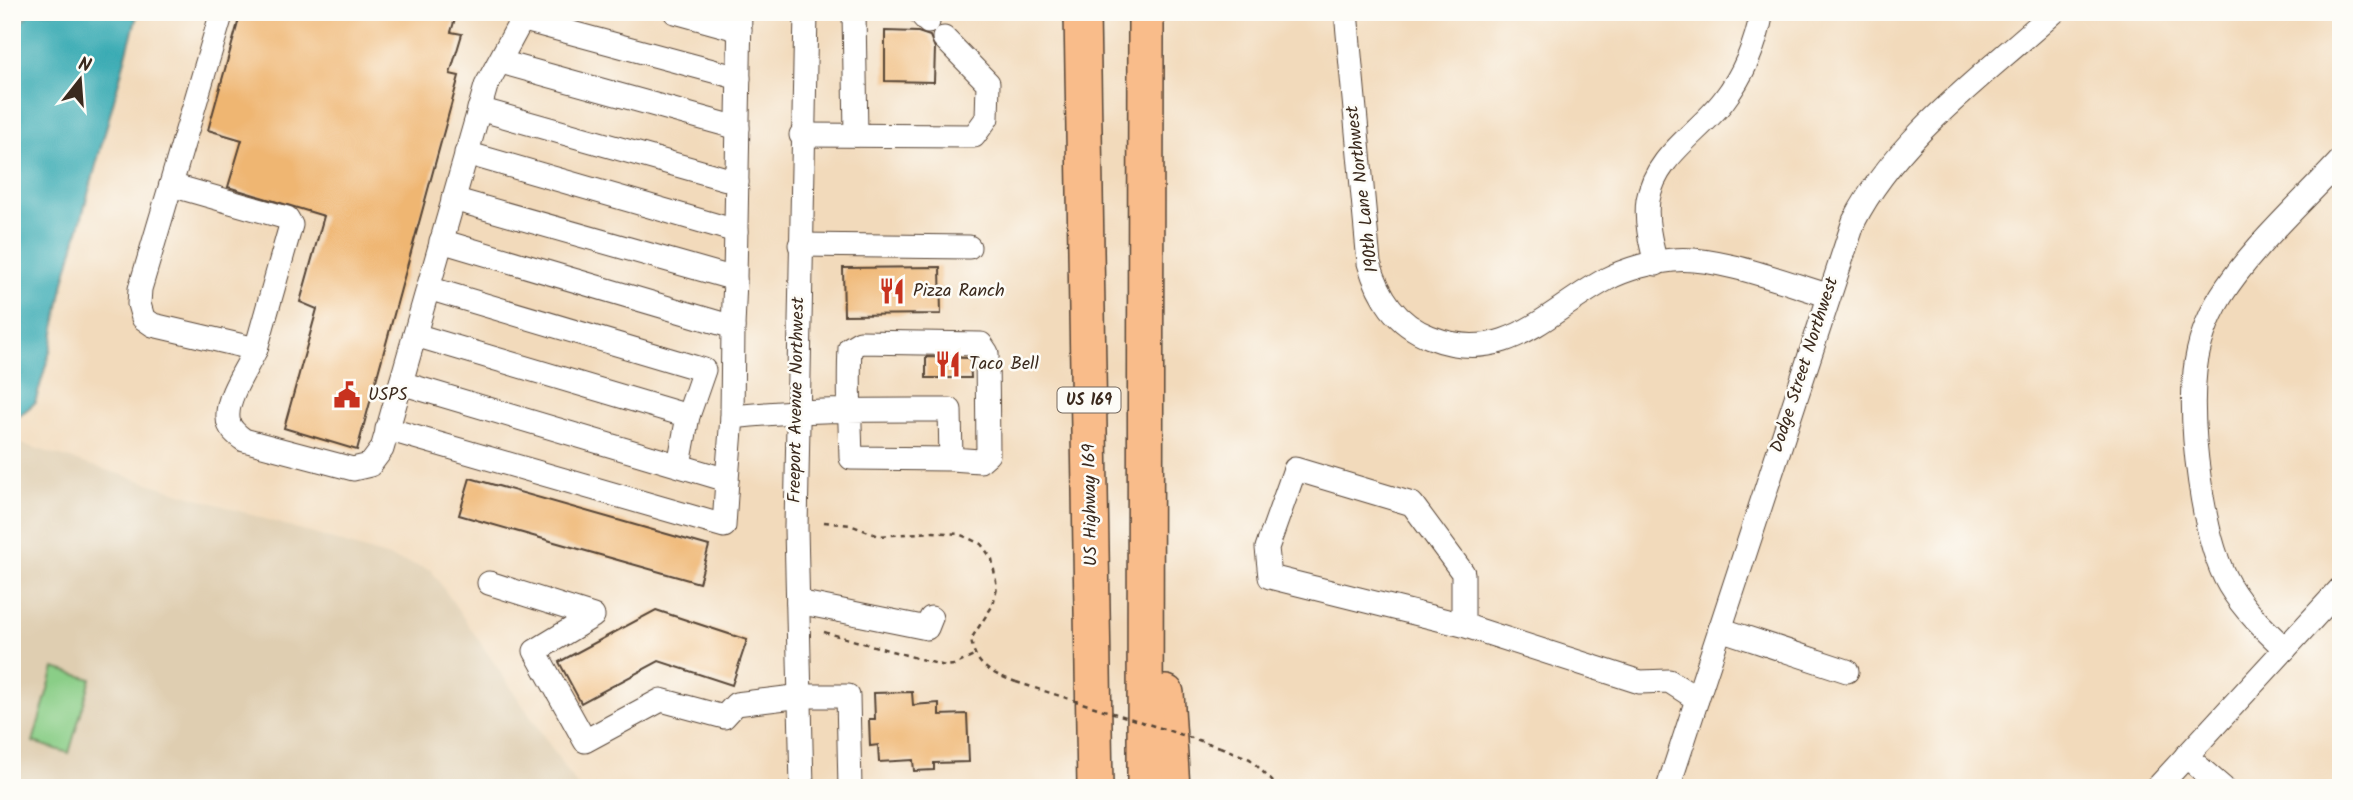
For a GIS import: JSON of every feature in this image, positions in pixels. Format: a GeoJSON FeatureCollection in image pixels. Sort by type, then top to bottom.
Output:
{"type":"FeatureCollection","features":[{"type":"Feature","properties":{"kind":"highway","name":"US Highway 169"},"geometry":{"type":"LineString","coordinates":[[1082,12],[1095,788]]}},
{"type":"Feature","properties":{"kind":"highway","name":"US 169"},"geometry":{"type":"LineString","coordinates":[[1145,788],[1146,12]]}},
{"type":"Feature","properties":{"kind":"highway"},"geometry":{"type":"LineString","coordinates":[[1145,517],[1168,710],[1172,788]]}},
{"type":"Feature","properties":{"kind":"highway"},"geometry":{"type":"LineString","coordinates":[[1074,788],[1092,584]]}},
{"type":"Feature","properties":{"kind":"street"},"geometry":{"type":"LineString","coordinates":[[222,12],[140,289],[143,318],[153,325],[256,349]]}},
{"type":"Feature","properties":{"kind":"street"},"geometry":{"type":"LineString","coordinates":[[387,429],[724,526],[732,416],[740,21],[675,12]]}},
{"type":"Feature","properties":{"kind":"street","name":"Freeport Avenue Northwest"},"geometry":{"type":"LineString","coordinates":[[802,788],[802,696],[796,528],[806,12]]}},
{"type":"Feature","properties":{"kind":"street"},"geometry":{"type":"LineString","coordinates":[[854,12],[856,135]]}},
{"type":"Feature","properties":{"kind":"street","name":"190th Lane Northwest"},"geometry":{"type":"LineString","coordinates":[[1346,12],[1369,263],[1383,299],[1404,322],[1419,333],[1461,345],[1510,340],[1552,317],[1609,278],[1675,259],[1728,267],[1828,295]]}},
{"type":"Feature","properties":{"kind":"street"},"geometry":{"type":"LineString","coordinates":[[1656,264],[1648,217],[1652,184],[1661,166],[1709,118],[1738,80],[1748,61],[1762,12]]}},
{"type":"Feature","properties":{"kind":"street","name":"Dodge Street Northwest"},"geometry":{"type":"LineString","coordinates":[[1668,788],[1854,221],[1879,177],[1918,135],[2054,12]]}},
{"type":"Feature","properties":{"kind":"street"},"geometry":{"type":"LineString","coordinates":[[171,185],[287,218],[291,225],[256,349],[233,399],[228,418],[233,432],[244,440],[353,469],[370,465],[382,449],[486,86],[525,16],[738,78]]}},
{"type":"Feature","properties":{"kind":"street"},"geometry":{"type":"LineString","coordinates":[[802,135],[974,135],[987,118],[988,83],[930,24]]}},
{"type":"Feature","properties":{"kind":"street"},"geometry":{"type":"LineString","coordinates":[[501,62],[738,128]]}},
{"type":"Feature","properties":{"kind":"street"},"geometry":{"type":"LineString","coordinates":[[479,109],[737,183]]}},
{"type":"Feature","properties":{"kind":"street"},"geometry":{"type":"LineString","coordinates":[[466,153],[736,231]]}},
{"type":"Feature","properties":{"kind":"street"},"geometry":{"type":"LineString","coordinates":[[2285,649],[2242,605],[2228,584],[2210,539],[2196,423],[2195,372],[2208,321],[2236,275],[2341,160]]}},
{"type":"Feature","properties":{"kind":"street"},"geometry":{"type":"LineString","coordinates":[[453,199],[735,279]]}},
{"type":"Feature","properties":{"kind":"street"},"geometry":{"type":"LineString","coordinates":[[441,241],[733,327]]}},
{"type":"Feature","properties":{"kind":"street"},"geometry":{"type":"LineString","coordinates":[[800,245],[969,247]]}},
{"type":"Feature","properties":{"kind":"street"},"geometry":{"type":"LineString","coordinates":[[428,288],[704,370],[733,371]]}},
{"type":"Feature","properties":{"kind":"street"},"geometry":{"type":"LineString","coordinates":[[415,335],[688,416]]}},
{"type":"Feature","properties":{"kind":"street"},"geometry":{"type":"LineString","coordinates":[[860,342],[981,344],[987,353],[988,454],[980,461],[950,459],[851,458],[850,348],[860,342]]}},
{"type":"Feature","properties":{"kind":"street"},"geometry":{"type":"LineString","coordinates":[[679,465],[688,416],[704,370]]}},
{"type":"Feature","properties":{"kind":"street"},"geometry":{"type":"LineString","coordinates":[[401,383],[727,480]]}},
{"type":"Feature","properties":{"kind":"street"},"geometry":{"type":"LineString","coordinates":[[732,416],[797,410],[950,410],[950,459]]}},
{"type":"Feature","properties":{"kind":"street"},"geometry":{"type":"LineString","coordinates":[[1463,625],[1463,573],[1412,504],[1295,469],[1267,548],[1270,577],[1463,625],[1640,682],[1669,681],[1697,699]]}},
{"type":"Feature","properties":{"kind":"street"},"geometry":{"type":"LineString","coordinates":[[489,583],[593,616],[535,650],[585,741],[661,699],[724,718],[736,704],[802,696],[849,696],[850,788]]}},
{"type":"Feature","properties":{"kind":"street"},"geometry":{"type":"LineString","coordinates":[[2157,788],[2341,588]]}},
{"type":"Feature","properties":{"kind":"street"},"geometry":{"type":"LineString","coordinates":[[799,602],[928,628],[932,618]]}},
{"type":"Feature","properties":{"kind":"street"},"geometry":{"type":"LineString","coordinates":[[1720,629],[1847,671]]}},
{"type":"Feature","properties":{"kind":"street"},"geometry":{"type":"LineString","coordinates":[[2186,756],[2224,788]]}},
{"type":"Feature","properties":{"kind":"path"},"geometry":{"type":"LineString","coordinates":[[824,522],[849,525],[879,536],[959,534],[981,544],[992,559],[997,587],[993,605],[971,639],[974,656],[984,669],[1250,759],[1279,788]]}},
{"type":"Feature","properties":{"kind":"path"},"geometry":{"type":"LineString","coordinates":[[824,632],[945,666],[974,656]]}},
{"type":"Feature","properties":{"kind":"shaded area"},"geometry":{"type":"Polygon","coordinates":[[[12,441],[431,570],[579,788],[12,788],[12,441]]]}},
{"type":"Feature","properties":{"kind":"green space"},"geometry":{"type":"Polygon","coordinates":[[[54,668],[91,679],[69,753],[33,742],[54,668]]]}},
{"type":"Feature","properties":{"kind":"water"},"geometry":{"type":"Polygon","coordinates":[[[30,12],[138,12],[64,282],[51,348],[35,403],[19,416],[12,415],[12,35],[30,12]]]}},
{"type":"Feature","properties":{"kind":"building"},"geometry":{"type":"Polygon","coordinates":[[[241,12],[457,12],[451,32],[462,34],[450,74],[459,76],[357,450],[284,428],[317,309],[300,302],[324,216],[228,187],[242,140],[208,130],[241,12]]]}},
{"type":"Feature","properties":{"kind":"building"},"geometry":{"type":"Polygon","coordinates":[[[885,31],[918,32],[930,36],[935,48],[934,82],[885,81],[885,31]]]}},
{"type":"Feature","properties":{"kind":"building","name":"Pizza Ranch"},"geometry":{"type":"Polygon","coordinates":[[[940,267],[941,314],[844,315],[843,268],[940,267]]]}},
{"type":"Feature","properties":{"kind":"building","name":"Taco Bell"},"geometry":{"type":"Polygon","coordinates":[[[926,357],[970,358],[971,378],[926,378],[926,357]]]}},
{"type":"Feature","properties":{"kind":"building"},"geometry":{"type":"Polygon","coordinates":[[[470,478],[709,546],[699,583],[459,515],[470,478]]]}},
{"type":"Feature","properties":{"kind":"building"},"geometry":{"type":"Polygon","coordinates":[[[656,610],[747,640],[732,685],[659,661],[581,703],[559,662],[656,610]]]}},
{"type":"Feature","properties":{"kind":"building"},"geometry":{"type":"Polygon","coordinates":[[[912,692],[913,705],[939,703],[939,715],[967,714],[969,762],[934,763],[934,770],[914,771],[913,760],[879,762],[878,745],[870,746],[869,719],[875,719],[874,693],[912,692]]]}},
{"type":"Feature","properties":{"kind":"place","name":"Pizza Ranch"},"geometry":{"type":"Point","coordinates":[892,291]}},
{"type":"Feature","properties":{"kind":"place","name":"Taco Bell"},"geometry":{"type":"Point","coordinates":[948,364]}},
{"type":"Feature","properties":{"kind":"place","name":"USPS"},"geometry":{"type":"Point","coordinates":[347,395]}}]}
